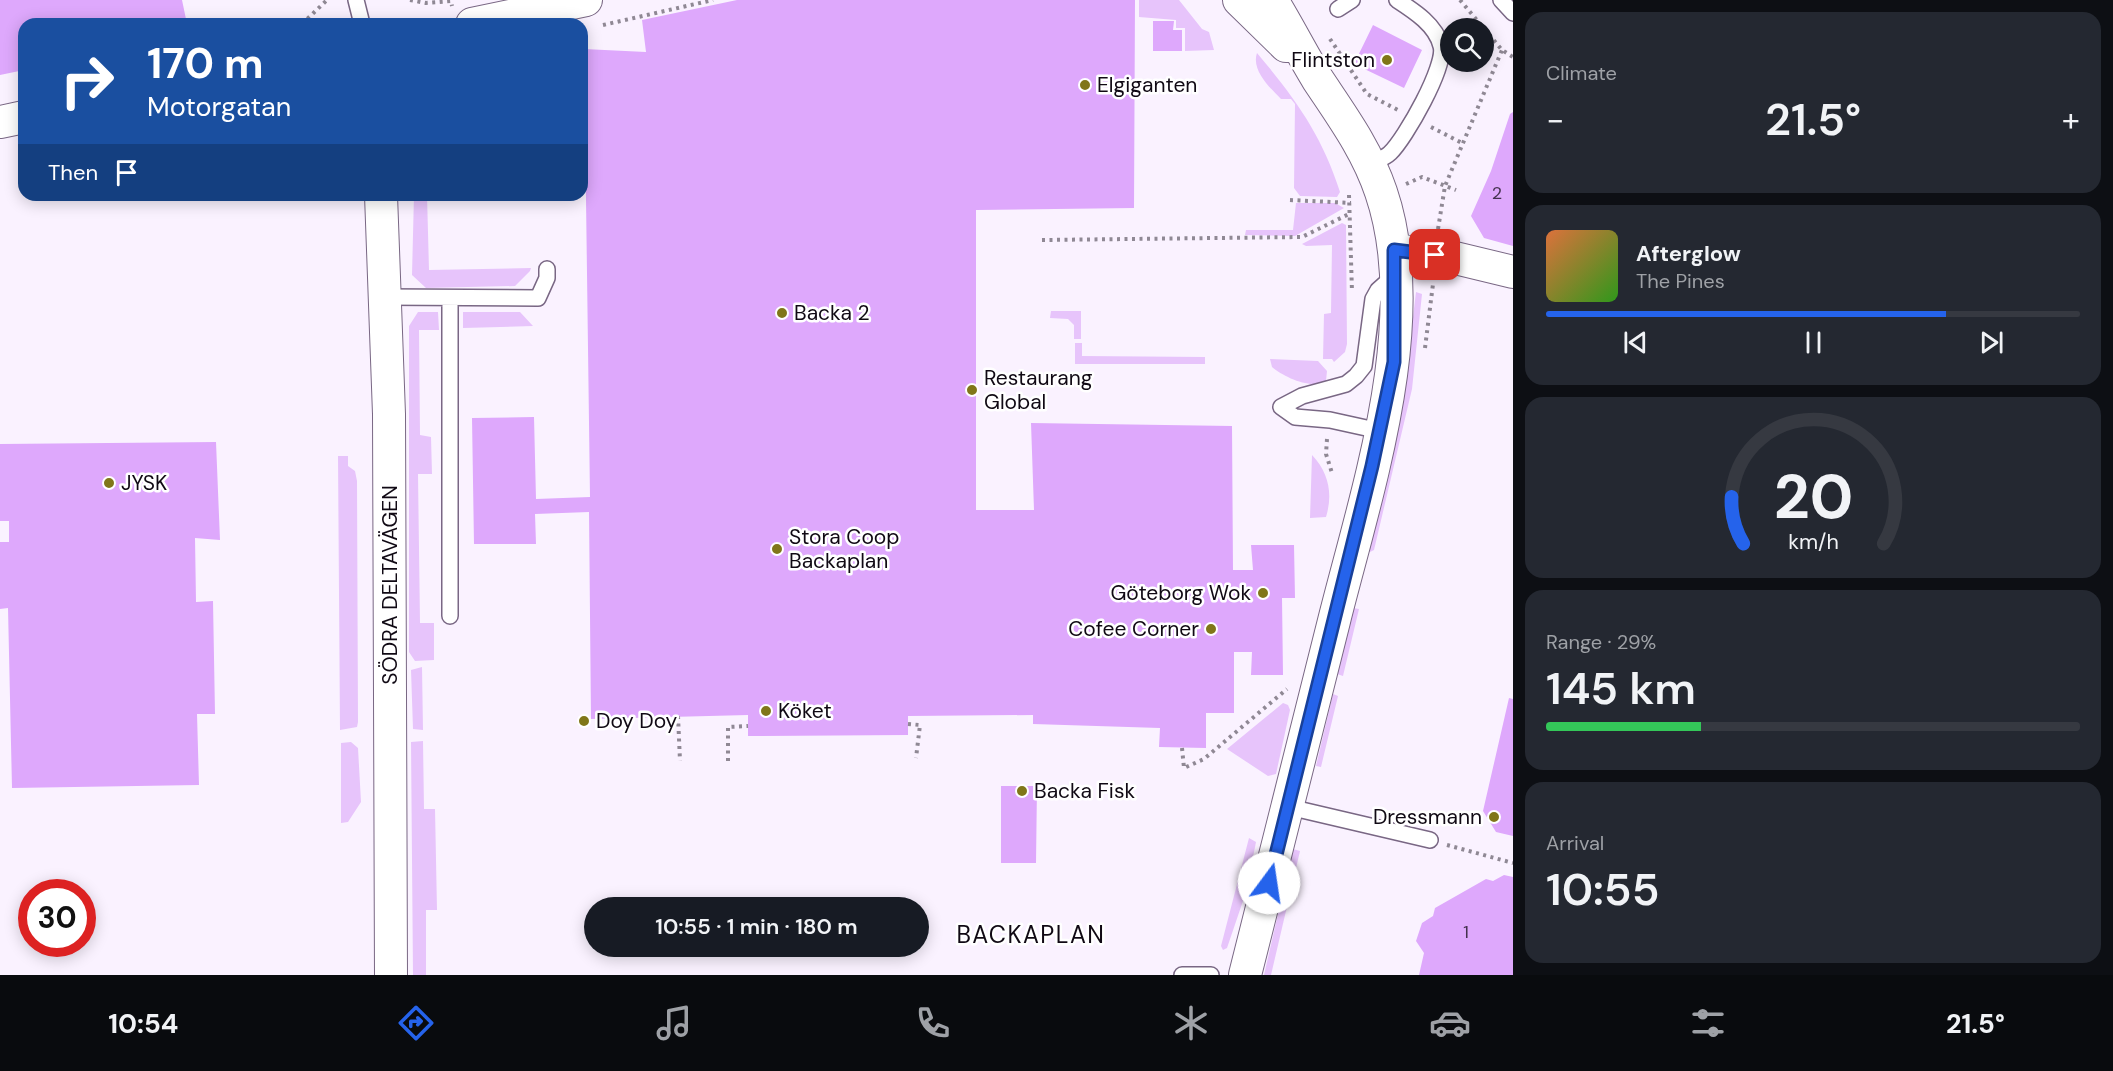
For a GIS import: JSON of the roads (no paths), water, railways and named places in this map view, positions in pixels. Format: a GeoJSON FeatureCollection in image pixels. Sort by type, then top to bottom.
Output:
{"type":"FeatureCollection","features":[{"type":"Feature","properties":{"kind":"street"},"geometry":{"type":"LineString","coordinates":[[1239,0],[1317,79]]}},
{"type":"Feature","properties":{"kind":"street"},"geometry":{"type":"LineString","coordinates":[[1245,975],[1289,807],[1380,431],[1394,362],[1395,262],[1382,193],[1370,164],[1342,113],[1317,79],[1272,0]]}},
{"type":"Feature","properties":{"kind":"street"},"geometry":{"type":"LineString","coordinates":[[463,18],[531,18],[590,13]]}},
{"type":"Feature","properties":{"kind":"street"},"geometry":{"type":"LineString","coordinates":[[0,123],[18,118]]}},
{"type":"Feature","properties":{"kind":"street"},"geometry":{"type":"LineString","coordinates":[[371,201],[384,287]]}},
{"type":"Feature","properties":{"kind":"street","name":"SÖDRA DELTAVÄGEN"},"geometry":{"type":"LineString","coordinates":[[381,201],[389,414],[391,975]]}},
{"type":"Feature","properties":{"kind":"street"},"geometry":{"type":"LineString","coordinates":[[384,287],[395,226],[395,201]]}},
{"type":"Feature","properties":{"kind":"street"},"geometry":{"type":"LineString","coordinates":[[1395,262],[1451,257],[1513,272]]}},
{"type":"Feature","properties":{"kind":"lane"},"geometry":{"type":"LineString","coordinates":[[356,0],[360,18]]}},
{"type":"Feature","properties":{"kind":"lane"},"geometry":{"type":"LineString","coordinates":[[1338,9],[1352,0]]}},
{"type":"Feature","properties":{"kind":"lane"},"geometry":{"type":"LineString","coordinates":[[1370,164],[1390,153],[1413,118],[1438,71],[1442,48],[1434,30],[1417,13],[1397,0]]}},
{"type":"Feature","properties":{"kind":"lane"},"geometry":{"type":"LineString","coordinates":[[1501,0],[1513,13]]}},
{"type":"Feature","properties":{"kind":"lane"},"geometry":{"type":"LineString","coordinates":[[1380,431],[1330,420],[1295,417],[1281,407],[1302,396],[1346,384],[1364,366],[1373,299],[1395,262]]}},
{"type":"Feature","properties":{"kind":"lane"},"geometry":{"type":"LineString","coordinates":[[384,287],[450,298],[538,298],[547,278],[547,268]]}},
{"type":"Feature","properties":{"kind":"lane"},"geometry":{"type":"LineString","coordinates":[[450,298],[450,616]]}},
{"type":"Feature","properties":{"kind":"lane"},"geometry":{"type":"LineString","coordinates":[[1289,807],[1430,840]]}},
{"type":"Feature","properties":{"kind":"lane"},"geometry":{"type":"LineString","coordinates":[[1182,975],[1210,975]]}},
{"type":"Feature","properties":{"kind":"place","name":"Flintston"},"geometry":{"type":"Point","coordinates":[1387,60]}},
{"type":"Feature","properties":{"kind":"place","name":"Elgiganten"},"geometry":{"type":"Point","coordinates":[1085,85]}},
{"type":"Feature","properties":{"kind":"place","name":"Backa 2"},"geometry":{"type":"Point","coordinates":[782,313]}},
{"type":"Feature","properties":{"kind":"place","name":"Restaurang Global"},"geometry":{"type":"Point","coordinates":[972,390]}},
{"type":"Feature","properties":{"kind":"place","name":"JYSK"},"geometry":{"type":"Point","coordinates":[109,483]}},
{"type":"Feature","properties":{"kind":"place","name":"Stora Coop Backaplan"},"geometry":{"type":"Point","coordinates":[777,549]}},
{"type":"Feature","properties":{"kind":"place","name":"Göteborg Wok"},"geometry":{"type":"Point","coordinates":[1263,593]}},
{"type":"Feature","properties":{"kind":"place","name":"Cofee Corner"},"geometry":{"type":"Point","coordinates":[1211,629]}},
{"type":"Feature","properties":{"kind":"place","name":"Köket"},"geometry":{"type":"Point","coordinates":[766,711]}},
{"type":"Feature","properties":{"kind":"place","name":"Doy Doy"},"geometry":{"type":"Point","coordinates":[584,721]}},
{"type":"Feature","properties":{"kind":"place","name":"Backa Fisk"},"geometry":{"type":"Point","coordinates":[1022,791]}},
{"type":"Feature","properties":{"kind":"place","name":"Dressmann"},"geometry":{"type":"Point","coordinates":[1494,817]}},
{"type":"Feature","properties":{"kind":"district","name":"BACKAPLAN"},"geometry":{"type":"Point","coordinates":[1031,934]}}]}
